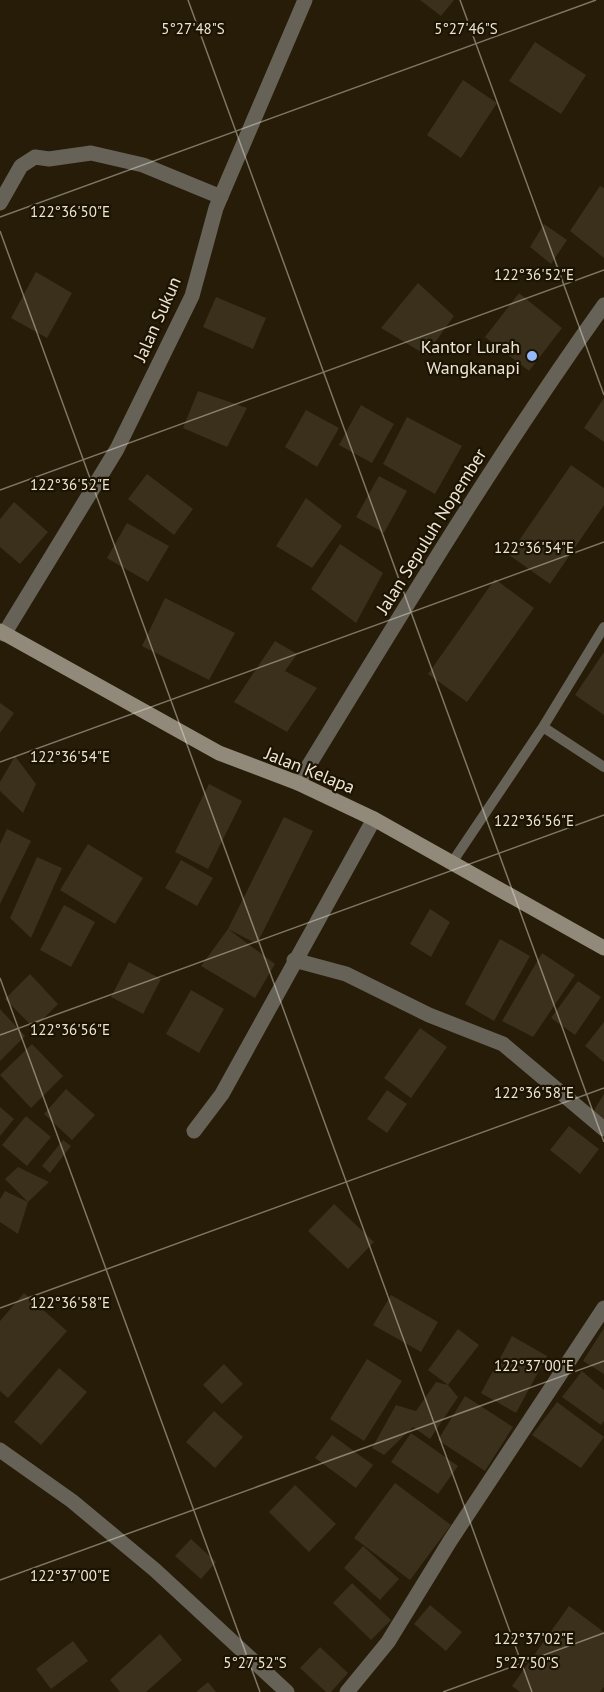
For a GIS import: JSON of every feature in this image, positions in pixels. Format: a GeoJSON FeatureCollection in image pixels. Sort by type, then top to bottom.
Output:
{"type":"FeatureCollection","features":[{"type":"Feature","properties":{"kind":"street","name":"Jalan Sukun"},"geometry":{"type":"LineString","coordinates":[[2,633],[122,439],[192,296],[221,197],[305,0]]}},
{"type":"Feature","properties":{"kind":"street"},"geometry":{"type":"LineString","coordinates":[[0,203],[21,166],[35,158],[49,159],[91,153],[143,165],[221,197]]}},
{"type":"Feature","properties":{"kind":"street","name":"Jalan Sepuluh Nopember"},"geometry":{"type":"LineString","coordinates":[[298,783],[407,603],[532,407],[604,305]]}},
{"type":"Feature","properties":{"kind":"street","name":"Jalan Kelapa"},"geometry":{"type":"LineString","coordinates":[[2,633],[219,753],[298,783],[374,819],[453,861],[604,948]]}},
{"type":"Feature","properties":{"kind":"street"},"geometry":{"type":"LineString","coordinates":[[194,1131],[222,1094],[285,984],[294,960],[374,819]]}},
{"type":"Feature","properties":{"kind":"street"},"geometry":{"type":"LineString","coordinates":[[294,960],[346,974],[429,1015],[503,1044],[604,1129]]}},
{"type":"Feature","properties":{"kind":"street"},"geometry":{"type":"LineString","coordinates":[[347,1692],[388,1642],[462,1523],[604,1308]]}},
{"type":"Feature","properties":{"kind":"street"},"geometry":{"type":"LineString","coordinates":[[0,1450],[72,1501],[155,1570],[287,1692]]}},
{"type":"Feature","properties":{"kind":"lane"},"geometry":{"type":"LineString","coordinates":[[453,861],[543,727],[604,627]]}},
{"type":"Feature","properties":{"kind":"lane"},"geometry":{"type":"LineString","coordinates":[[543,727],[604,767]]}},
{"type":"Feature","properties":{"kind":"building"},"geometry":{"type":"Polygon","coordinates":[[[420,0],[454,0],[441,16],[420,0]]]}},
{"type":"Feature","properties":{"kind":"building"},"geometry":{"type":"Polygon","coordinates":[[[535,42],[586,75],[561,114],[509,81],[535,42]]]}},
{"type":"Feature","properties":{"kind":"building"},"geometry":{"type":"Polygon","coordinates":[[[463,80],[497,103],[461,158],[427,135],[463,80]]]}},
{"type":"Feature","properties":{"kind":"building"},"geometry":{"type":"Polygon","coordinates":[[[600,186],[604,188],[604,258],[570,231],[600,186]]]}},
{"type":"Feature","properties":{"kind":"building"},"geometry":{"type":"Polygon","coordinates":[[[544,224],[567,240],[551,264],[530,247],[544,224]]]}},
{"type":"Feature","properties":{"kind":"building"},"geometry":{"type":"Polygon","coordinates":[[[36,272],[72,293],[47,338],[11,318],[36,272]]]}},
{"type":"Feature","properties":{"kind":"building"},"geometry":{"type":"Polygon","coordinates":[[[418,283],[454,316],[426,355],[381,328],[418,283]]]}},
{"type":"Feature","properties":{"kind":"building"},"geometry":{"type":"Polygon","coordinates":[[[519,293],[562,328],[529,371],[485,337],[519,293]]]}},
{"type":"Feature","properties":{"kind":"building"},"geometry":{"type":"Polygon","coordinates":[[[216,297],[266,318],[253,349],[203,327],[216,297]]]}},
{"type":"Feature","properties":{"kind":"building"},"geometry":{"type":"Polygon","coordinates":[[[198,391],[247,408],[227,447],[183,428],[198,391]]]}},
{"type":"Feature","properties":{"kind":"building"},"geometry":{"type":"Polygon","coordinates":[[[604,398],[604,442],[584,428],[604,398]]]}},
{"type":"Feature","properties":{"kind":"building"},"geometry":{"type":"Polygon","coordinates":[[[361,405],[394,424],[372,463],[339,445],[361,405]]]}},
{"type":"Feature","properties":{"kind":"building"},"geometry":{"type":"Polygon","coordinates":[[[306,410],[339,428],[317,467],[285,447],[306,410]]]}},
{"type":"Feature","properties":{"kind":"building"},"geometry":{"type":"Polygon","coordinates":[[[407,417],[462,446],[435,494],[383,464],[407,417]]]}},
{"type":"Feature","properties":{"kind":"building"},"geometry":{"type":"Polygon","coordinates":[[[571,465],[604,488],[604,505],[550,584],[509,555],[571,465]]]}},
{"type":"Feature","properties":{"kind":"building"},"geometry":{"type":"Polygon","coordinates":[[[147,474],[193,509],[174,535],[128,499],[147,474]]]}},
{"type":"Feature","properties":{"kind":"building"},"geometry":{"type":"Polygon","coordinates":[[[379,476],[407,491],[384,533],[356,517],[379,476]]]}},
{"type":"Feature","properties":{"kind":"building"},"geometry":{"type":"Polygon","coordinates":[[[306,498],[342,526],[312,568],[276,546],[306,498]]]}},
{"type":"Feature","properties":{"kind":"building"},"geometry":{"type":"Polygon","coordinates":[[[14,502],[48,532],[20,564],[0,547],[0,519],[14,502]]]}},
{"type":"Feature","properties":{"kind":"building"},"geometry":{"type":"Polygon","coordinates":[[[127,523],[169,546],[148,582],[107,558],[127,523]]]}},
{"type":"Feature","properties":{"kind":"building"},"geometry":{"type":"Polygon","coordinates":[[[340,544],[383,573],[356,623],[311,589],[340,544]]]}},
{"type":"Feature","properties":{"kind":"building"},"geometry":{"type":"Polygon","coordinates":[[[495,579],[534,608],[467,702],[428,674],[495,579]]]}},
{"type":"Feature","properties":{"kind":"building"},"geometry":{"type":"Polygon","coordinates":[[[165,598],[235,633],[209,680],[142,646],[165,598]]]}},
{"type":"Feature","properties":{"kind":"building"},"geometry":{"type":"Polygon","coordinates":[[[275,641],[297,654],[285,671],[317,688],[287,732],[234,702],[275,641]]]}},
{"type":"Feature","properties":{"kind":"building"},"geometry":{"type":"Polygon","coordinates":[[[604,652],[604,715],[575,695],[604,652]]]}},
{"type":"Feature","properties":{"kind":"building"},"geometry":{"type":"Polygon","coordinates":[[[0,703],[14,713],[0,733],[0,703]]]}},
{"type":"Feature","properties":{"kind":"building"},"geometry":{"type":"Polygon","coordinates":[[[15,756],[36,784],[23,813],[0,791],[0,782],[15,756]]]}},
{"type":"Feature","properties":{"kind":"building"},"geometry":{"type":"Polygon","coordinates":[[[209,784],[242,801],[208,869],[175,852],[209,784]]]}},
{"type":"Feature","properties":{"kind":"building"},"geometry":{"type":"Polygon","coordinates":[[[284,817],[313,831],[257,944],[228,929],[284,817]]]}},
{"type":"Feature","properties":{"kind":"building"},"geometry":{"type":"Polygon","coordinates":[[[7,829],[31,841],[0,904],[0,844],[7,829]]]}},
{"type":"Feature","properties":{"kind":"building"},"geometry":{"type":"Polygon","coordinates":[[[88,844],[143,878],[115,924],[60,890],[88,844]]]}},
{"type":"Feature","properties":{"kind":"building"},"geometry":{"type":"Polygon","coordinates":[[[37,857],[62,868],[31,938],[10,918],[37,857]]]}},
{"type":"Feature","properties":{"kind":"building"},"geometry":{"type":"Polygon","coordinates":[[[181,860],[213,878],[197,906],[165,888],[181,860]]]}},
{"type":"Feature","properties":{"kind":"building"},"geometry":{"type":"Polygon","coordinates":[[[64,905],[95,922],[71,967],[40,950],[64,905]]]}},
{"type":"Feature","properties":{"kind":"building"},"geometry":{"type":"Polygon","coordinates":[[[430,909],[450,922],[431,957],[410,944],[430,909]]]}},
{"type":"Feature","properties":{"kind":"building"},"geometry":{"type":"Polygon","coordinates":[[[228,929],[275,964],[255,998],[201,966],[228,929]]]}},
{"type":"Feature","properties":{"kind":"building"},"geometry":{"type":"Polygon","coordinates":[[[500,939],[530,956],[494,1021],[465,1004],[500,939]]]}},
{"type":"Feature","properties":{"kind":"building"},"geometry":{"type":"Polygon","coordinates":[[[542,953],[575,975],[533,1037],[502,1021],[542,953]]]}},
{"type":"Feature","properties":{"kind":"building"},"geometry":{"type":"Polygon","coordinates":[[[129,962],[161,979],[143,1014],[111,997],[129,962]]]}},
{"type":"Feature","properties":{"kind":"building"},"geometry":{"type":"Polygon","coordinates":[[[30,974],[58,1004],[34,1028],[5,999],[30,974]]]}},
{"type":"Feature","properties":{"kind":"building"},"geometry":{"type":"Polygon","coordinates":[[[578,981],[601,997],[575,1035],[551,1018],[578,981]]]}},
{"type":"Feature","properties":{"kind":"building"},"geometry":{"type":"Polygon","coordinates":[[[191,990],[224,1009],[199,1053],[166,1034],[191,990]]]}},
{"type":"Feature","properties":{"kind":"building"},"geometry":{"type":"Polygon","coordinates":[[[0,1009],[25,1036],[0,1061],[0,1009]]]}},
{"type":"Feature","properties":{"kind":"building"},"geometry":{"type":"Polygon","coordinates":[[[604,1022],[604,1062],[585,1046],[604,1022]]]}},
{"type":"Feature","properties":{"kind":"building"},"geometry":{"type":"Polygon","coordinates":[[[420,1028],[447,1047],[411,1098],[384,1078],[420,1028]]]}},
{"type":"Feature","properties":{"kind":"building"},"geometry":{"type":"Polygon","coordinates":[[[32,1044],[63,1076],[31,1108],[0,1075],[32,1044]]]}},
{"type":"Feature","properties":{"kind":"building"},"geometry":{"type":"Polygon","coordinates":[[[66,1089],[95,1115],[72,1140],[44,1114],[66,1089]]]}},
{"type":"Feature","properties":{"kind":"building"},"geometry":{"type":"Polygon","coordinates":[[[387,1090],[407,1104],[387,1133],[367,1119],[387,1090]]]}},
{"type":"Feature","properties":{"kind":"building"},"geometry":{"type":"Polygon","coordinates":[[[604,1094],[604,1122],[591,1115],[604,1094]]]}},
{"type":"Feature","properties":{"kind":"building"},"geometry":{"type":"Polygon","coordinates":[[[0,1107],[14,1119],[0,1136],[0,1107]]]}},
{"type":"Feature","properties":{"kind":"building"},"geometry":{"type":"Polygon","coordinates":[[[26,1116],[51,1137],[27,1166],[2,1145],[26,1116]]]}},
{"type":"Feature","properties":{"kind":"building"},"geometry":{"type":"Polygon","coordinates":[[[569,1126],[599,1149],[580,1174],[550,1150],[569,1126]]]}},
{"type":"Feature","properties":{"kind":"building"},"geometry":{"type":"Polygon","coordinates":[[[63,1140],[71,1146],[50,1173],[42,1166],[63,1140]]]}},
{"type":"Feature","properties":{"kind":"building"},"geometry":{"type":"Polygon","coordinates":[[[18,1167],[49,1182],[28,1202],[5,1179],[18,1167]]]}},
{"type":"Feature","properties":{"kind":"building"},"geometry":{"type":"Polygon","coordinates":[[[5,1191],[28,1202],[18,1234],[0,1222],[0,1199],[5,1191]]]}},
{"type":"Feature","properties":{"kind":"building"},"geometry":{"type":"Polygon","coordinates":[[[334,1204],[374,1242],[348,1269],[308,1231],[334,1204]]]}},
{"type":"Feature","properties":{"kind":"building"},"geometry":{"type":"Polygon","coordinates":[[[24,1293],[67,1331],[8,1398],[0,1391],[0,1321],[24,1293]]]}},
{"type":"Feature","properties":{"kind":"building"},"geometry":{"type":"Polygon","coordinates":[[[391,1295],[438,1322],[421,1352],[373,1325],[391,1295]]]}},
{"type":"Feature","properties":{"kind":"building"},"geometry":{"type":"Polygon","coordinates":[[[604,1328],[604,1374],[583,1361],[604,1328]]]}},
{"type":"Feature","properties":{"kind":"building"},"geometry":{"type":"Polygon","coordinates":[[[458,1329],[479,1345],[448,1385],[428,1370],[458,1329]]]}},
{"type":"Feature","properties":{"kind":"building"},"geometry":{"type":"Polygon","coordinates":[[[512,1336],[547,1356],[516,1413],[481,1393],[512,1336]]]}},
{"type":"Feature","properties":{"kind":"building"},"geometry":{"type":"Polygon","coordinates":[[[367,1359],[402,1381],[364,1441],[330,1419],[367,1359]]]}},
{"type":"Feature","properties":{"kind":"building"},"geometry":{"type":"Polygon","coordinates":[[[224,1364],[243,1384],[222,1404],[203,1385],[224,1364]]]}},
{"type":"Feature","properties":{"kind":"building"},"geometry":{"type":"Polygon","coordinates":[[[59,1368],[87,1392],[41,1445],[14,1422],[59,1368]]]}},
{"type":"Feature","properties":{"kind":"building"},"geometry":{"type":"Polygon","coordinates":[[[582,1371],[604,1390],[604,1421],[601,1425],[562,1397],[582,1371]]]}},
{"type":"Feature","properties":{"kind":"building"},"geometry":{"type":"Polygon","coordinates":[[[436,1382],[448,1385],[458,1397],[430,1439],[413,1427],[384,1455],[372,1448],[396,1405],[416,1411],[436,1382]]]}},
{"type":"Feature","properties":{"kind":"building"},"geometry":{"type":"Polygon","coordinates":[[[465,1396],[513,1427],[485,1471],[438,1440],[465,1396]]]}},
{"type":"Feature","properties":{"kind":"building"},"geometry":{"type":"Polygon","coordinates":[[[557,1402],[604,1437],[581,1468],[532,1435],[557,1402]]]}},
{"type":"Feature","properties":{"kind":"building"},"geometry":{"type":"Polygon","coordinates":[[[214,1411],[243,1437],[215,1468],[186,1442],[214,1411]]]}},
{"type":"Feature","properties":{"kind":"building"},"geometry":{"type":"Polygon","coordinates":[[[411,1433],[458,1466],[438,1494],[391,1462],[411,1433]]]}},
{"type":"Feature","properties":{"kind":"building"},"geometry":{"type":"Polygon","coordinates":[[[332,1435],[373,1465],[356,1488],[315,1458],[332,1435]]]}},
{"type":"Feature","properties":{"kind":"building"},"geometry":{"type":"Polygon","coordinates":[[[395,1483],[451,1525],[410,1580],[354,1538],[395,1483]]]}},
{"type":"Feature","properties":{"kind":"building"},"geometry":{"type":"Polygon","coordinates":[[[295,1485],[336,1524],[309,1552],[269,1512],[295,1485]]]}},
{"type":"Feature","properties":{"kind":"building"},"geometry":{"type":"Polygon","coordinates":[[[191,1539],[216,1562],[201,1579],[175,1556],[191,1539]]]}},
{"type":"Feature","properties":{"kind":"building"},"geometry":{"type":"Polygon","coordinates":[[[363,1546],[399,1579],[380,1600],[344,1568],[363,1546]]]}},
{"type":"Feature","properties":{"kind":"building"},"geometry":{"type":"Polygon","coordinates":[[[352,1583],[391,1620],[371,1640],[333,1603],[352,1583]]]}},
{"type":"Feature","properties":{"kind":"building"},"geometry":{"type":"Polygon","coordinates":[[[430,1605],[462,1632],[446,1651],[414,1624],[430,1605]]]}},
{"type":"Feature","properties":{"kind":"building"},"geometry":{"type":"Polygon","coordinates":[[[569,1606],[604,1632],[604,1687],[600,1692],[520,1692],[512,1686],[569,1606]]]}},
{"type":"Feature","properties":{"kind":"building"},"geometry":{"type":"Polygon","coordinates":[[[160,1634],[182,1660],[146,1692],[120,1692],[110,1680],[160,1634]]]}},
{"type":"Feature","properties":{"kind":"building"},"geometry":{"type":"Polygon","coordinates":[[[73,1641],[88,1661],[51,1689],[36,1669],[73,1641]]]}},
{"type":"Feature","properties":{"kind":"building"},"geometry":{"type":"Polygon","coordinates":[[[320,1647],[348,1673],[331,1692],[326,1692],[300,1668],[320,1647]]]}},
{"type":"Feature","properties":{"kind":"building"},"geometry":{"type":"Polygon","coordinates":[[[208,1682],[216,1692],[196,1692],[208,1682]]]}},
{"type":"Feature","properties":{"kind":"place","name":"Kantor Lurah Wangkanapi"},"geometry":{"type":"Point","coordinates":[532,356]}}]}
